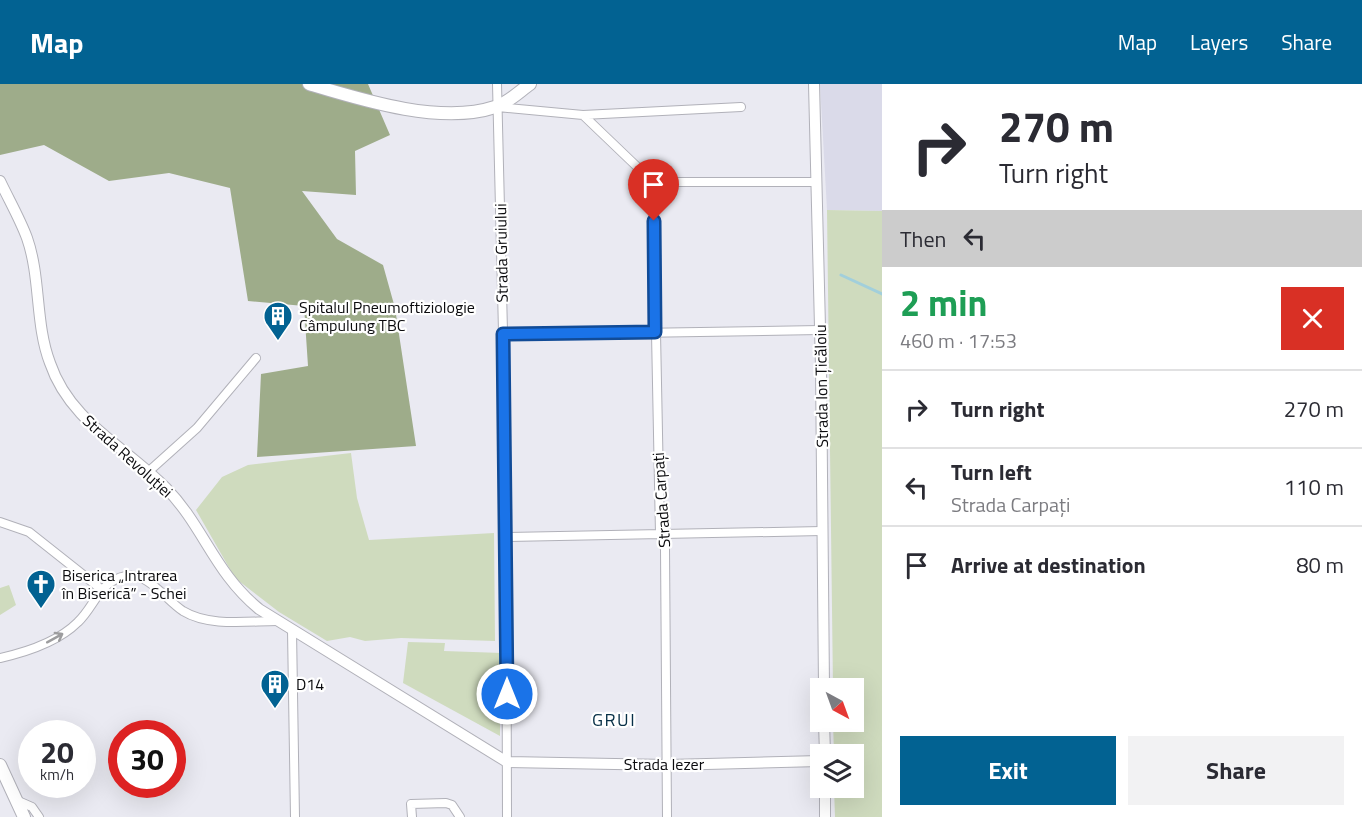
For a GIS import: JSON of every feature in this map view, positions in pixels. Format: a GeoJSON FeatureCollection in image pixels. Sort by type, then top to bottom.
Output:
{"type":"FeatureCollection","features":[{"type":"Feature","properties":{"kind":"main road"},"geometry":{"type":"LineString","coordinates":[[309,84],[367,102],[410,110],[475,112],[498,107],[530,84]]}},
{"type":"Feature","properties":{"kind":"main road"},"geometry":{"type":"LineString","coordinates":[[0,765],[5,790],[16,800],[24,817]]}},
{"type":"Feature","properties":{"kind":"street","name":"Strada Gruiului"},"geometry":{"type":"LineString","coordinates":[[497,84],[507,537],[507,817]]}},
{"type":"Feature","properties":{"kind":"street","name":"Strada Ion Țicăloiu"},"geometry":{"type":"LineString","coordinates":[[814,84],[820,330],[824,678]]}},
{"type":"Feature","properties":{"kind":"street"},"geometry":{"type":"LineString","coordinates":[[498,107],[583,115],[741,107]]}},
{"type":"Feature","properties":{"kind":"street"},"geometry":{"type":"LineString","coordinates":[[583,115],[653,182],[817,182]]}},
{"type":"Feature","properties":{"kind":"street","name":"Strada Revoluției"},"geometry":{"type":"LineString","coordinates":[[0,181],[28,240],[45,347],[58,383],[91,425],[148,472],[185,509],[232,584],[259,609],[507,762]]}},
{"type":"Feature","properties":{"kind":"street","name":"Strada Carpați"},"geometry":{"type":"LineString","coordinates":[[653,182],[660,534],[665,549],[667,817]]}},
{"type":"Feature","properties":{"kind":"street"},"geometry":{"type":"LineString","coordinates":[[503,334],[820,330]]}},
{"type":"Feature","properties":{"kind":"street"},"geometry":{"type":"LineString","coordinates":[[148,472],[197,428],[256,358]]}},
{"type":"Feature","properties":{"kind":"street"},"geometry":{"type":"LineString","coordinates":[[0,522],[29,532],[101,589]]}},
{"type":"Feature","properties":{"kind":"street"},"geometry":{"type":"LineString","coordinates":[[507,537],[822,531]]}},
{"type":"Feature","properties":{"kind":"street"},"geometry":{"type":"LineString","coordinates":[[0,658],[22,653],[56,639],[79,622],[101,589],[127,576],[142,578],[184,612],[223,621],[278,621]]}},
{"type":"Feature","properties":{"kind":"street"},"geometry":{"type":"LineString","coordinates":[[292,630],[295,817]]}},
{"type":"Feature","properties":{"kind":"street","name":"Strada Iezer"},"geometry":{"type":"LineString","coordinates":[[507,762],[668,765],[810,761]]}},
{"type":"Feature","properties":{"kind":"street"},"geometry":{"type":"LineString","coordinates":[[825,798],[825,817]]}},
{"type":"Feature","properties":{"kind":"street"},"geometry":{"type":"LineString","coordinates":[[16,800],[32,807],[39,817]]}},
{"type":"Feature","properties":{"kind":"street"},"geometry":{"type":"LineString","coordinates":[[412,817],[411,804],[446,803],[452,805],[460,817]]}},
{"type":"Feature","properties":{"kind":"shaded area"},"geometry":{"type":"Polygon","coordinates":[[[820,84],[882,84],[882,211],[827,210],[820,84]]]}},
{"type":"Feature","properties":{"kind":"green space"},"geometry":{"type":"Polygon","coordinates":[[[0,84],[368,84],[390,135],[355,151],[356,195],[302,191],[337,239],[383,265],[395,308],[416,446],[257,457],[261,374],[308,366],[304,306],[248,301],[230,188],[169,173],[109,181],[44,145],[0,155],[0,84]]]}},
{"type":"Feature","properties":{"kind":"green space"},"geometry":{"type":"Polygon","coordinates":[[[827,210],[882,211],[882,817],[835,817],[834,798],[864,798],[864,744],[834,744],[833,732],[864,732],[864,678],[833,678],[827,210]]]}},
{"type":"Feature","properties":{"kind":"green space"},"geometry":{"type":"Polygon","coordinates":[[[351,453],[357,498],[369,540],[494,533],[495,641],[401,638],[365,641],[350,637],[327,641],[279,612],[235,578],[196,510],[222,477],[248,465],[351,453]]]}},
{"type":"Feature","properties":{"kind":"green space"},"geometry":{"type":"Polygon","coordinates":[[[9,585],[16,605],[0,615],[0,588],[9,585]]]}},
{"type":"Feature","properties":{"kind":"green space"},"geometry":{"type":"Polygon","coordinates":[[[408,642],[445,643],[444,651],[502,653],[500,736],[403,683],[408,642]]]}},
{"type":"Feature","properties":{"kind":"waterway"},"geometry":{"type":"LineString","coordinates":[[841,275],[882,294]]}},
{"type":"Feature","properties":{"kind":"place","name":"Spitalul Pneumoftiziologie Câmpulung TBC"},"geometry":{"type":"Point","coordinates":[278,342]}},
{"type":"Feature","properties":{"kind":"place","name":"Biserica „Intrarea în Biserică” - Schei"},"geometry":{"type":"Point","coordinates":[41,610]}},
{"type":"Feature","properties":{"kind":"place","name":"D14"},"geometry":{"type":"Point","coordinates":[275,710]}},
{"type":"Feature","properties":{"kind":"district","name":"GRUI"},"geometry":{"type":"Point","coordinates":[614,719]}},
{"type":"Feature","properties":{"kind":"route"},"geometry":{"type":"LineString","coordinates":[[507,694],[503,334],[655,332],[654,221]]}}]}
